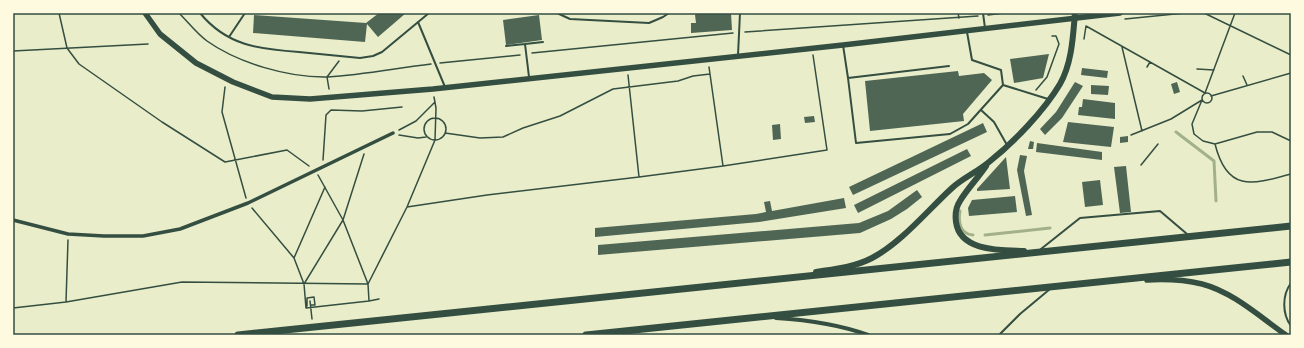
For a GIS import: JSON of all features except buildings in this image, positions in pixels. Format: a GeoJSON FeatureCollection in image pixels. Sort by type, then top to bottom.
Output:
{"type":"FeatureCollection","features":[{"type":"Feature","properties":{"kind":"highway"},"geometry":{"type":"LineString","coordinates":[[238,335],[1291,226]]}},
{"type":"Feature","properties":{"kind":"highway"},"geometry":{"type":"LineString","coordinates":[[586,335],[1291,262]]}},
{"type":"Feature","properties":{"kind":"main road"},"geometry":{"type":"LineString","coordinates":[[790,278],[852,265],[871,258],[886,250],[953,187],[989,162],[1050,99],[1061,83],[1068,64],[1075,16]]}},
{"type":"Feature","properties":{"kind":"main road"},"geometry":{"type":"LineString","coordinates":[[989,162],[959,202],[955,212],[956,224],[962,236],[971,243],[993,249],[1038,252]]}},
{"type":"Feature","properties":{"kind":"street"},"geometry":{"type":"LineString","coordinates":[[145,13],[160,34],[178,51],[196,63],[227,79],[272,97],[292,99],[446,88],[985,29],[1075,16],[1120,13]]}},
{"type":"Feature","properties":{"kind":"street"},"geometry":{"type":"LineString","coordinates":[[13,220],[68,234],[143,236],[180,230],[248,203],[393,133]]}},
{"type":"Feature","properties":{"kind":"street"},"geometry":{"type":"LineString","coordinates":[[1119,280],[1152,280],[1202,284],[1230,296],[1286,335]]}},
{"type":"Feature","properties":{"kind":"street"},"geometry":{"type":"LineString","coordinates":[[757,317],[824,323],[841,326],[868,335]]}},
{"type":"Feature","properties":{"kind":"lane"},"geometry":{"type":"LineString","coordinates":[[200,13],[217,30],[229,37],[258,48],[360,58],[374,56],[382,52],[429,13]]}},
{"type":"Feature","properties":{"kind":"lane"},"geometry":{"type":"LineString","coordinates":[[229,37],[245,13]]}},
{"type":"Feature","properties":{"kind":"lane"},"geometry":{"type":"LineString","coordinates":[[556,13],[570,19],[649,23],[663,18],[669,13]]}},
{"type":"Feature","properties":{"kind":"lane"},"geometry":{"type":"LineString","coordinates":[[738,57],[740,13]]}},
{"type":"Feature","properties":{"kind":"lane"},"geometry":{"type":"LineString","coordinates":[[983,14],[985,29]]}},
{"type":"Feature","properties":{"kind":"lane"},"geometry":{"type":"LineString","coordinates":[[418,22],[446,88]]}},
{"type":"Feature","properties":{"kind":"lane"},"geometry":{"type":"LineString","coordinates":[[843,45],[856,143],[950,134],[968,124],[1003,85],[1001,70],[972,60],[967,31]]}},
{"type":"Feature","properties":{"kind":"lane"},"geometry":{"type":"LineString","coordinates":[[506,46],[542,42]]}},
{"type":"Feature","properties":{"kind":"lane"},"geometry":{"type":"LineString","coordinates":[[525,44],[529,78]]}},
{"type":"Feature","properties":{"kind":"lane"},"geometry":{"type":"LineString","coordinates":[[848,78],[949,66]]}},
{"type":"Feature","properties":{"kind":"lane"},"geometry":{"type":"LineString","coordinates":[[1003,85],[1050,99]]}},
{"type":"Feature","properties":{"kind":"lane"},"geometry":{"type":"LineString","coordinates":[[981,110],[994,122],[1007,145]]}},
{"type":"Feature","properties":{"kind":"lane"},"geometry":{"type":"LineString","coordinates":[[1038,252],[1080,218],[1160,211],[1189,237]]}},
{"type":"Feature","properties":{"kind":"lane"},"geometry":{"type":"LineString","coordinates":[[1291,283],[1285,294],[1284,304],[1285,314],[1291,326]]}},
{"type":"Feature","properties":{"kind":"lane"},"geometry":{"type":"LineString","coordinates":[[999,335],[1036,300],[1053,287]]}},
{"type":"Feature","properties":{"kind":"path"},"geometry":{"type":"LineString","coordinates":[[59,13],[67,48],[79,64],[162,122],[224,162],[236,161],[287,150],[316,171],[343,220],[368,284],[369,300]]}},
{"type":"Feature","properties":{"kind":"path"},"geometry":{"type":"LineString","coordinates":[[179,13],[206,40],[237,58],[268,68],[297,74],[327,77],[739,32],[959,18],[983,14],[1004,13]]}},
{"type":"Feature","properties":{"kind":"path"},"geometry":{"type":"LineString","coordinates":[[958,13],[959,18]]}},
{"type":"Feature","properties":{"kind":"path"},"geometry":{"type":"LineString","coordinates":[[1124,19],[1185,13]]}},
{"type":"Feature","properties":{"kind":"path"},"geometry":{"type":"LineString","coordinates":[[1204,13],[1291,55]]}},
{"type":"Feature","properties":{"kind":"path"},"geometry":{"type":"LineString","coordinates":[[1235,13],[1205,94],[1192,124],[1194,134],[1203,141],[1215,144],[1256,132],[1272,132],[1291,141]]}},
{"type":"Feature","properties":{"kind":"path"},"geometry":{"type":"LineString","coordinates":[[1086,26],[1091,24]]}},
{"type":"Feature","properties":{"kind":"path"},"geometry":{"type":"LineString","coordinates":[[1084,39],[1086,26]]}},
{"type":"Feature","properties":{"kind":"path"},"geometry":{"type":"LineString","coordinates":[[1086,26],[1180,78],[1205,94],[1210,94],[1211,96],[1291,73]]}},
{"type":"Feature","properties":{"kind":"path"},"geometry":{"type":"LineString","coordinates":[[1032,94],[1047,78],[1053,64],[1059,44],[1056,36],[1052,36]]}},
{"type":"Feature","properties":{"kind":"path"},"geometry":{"type":"LineString","coordinates":[[13,51],[148,44]]}},
{"type":"Feature","properties":{"kind":"path"},"geometry":{"type":"LineString","coordinates":[[1122,47],[1142,131]]}},
{"type":"Feature","properties":{"kind":"path"},"geometry":{"type":"LineString","coordinates":[[407,207],[488,195],[723,166],[827,150],[812,48]]}},
{"type":"Feature","properties":{"kind":"path"},"geometry":{"type":"LineString","coordinates":[[329,89],[327,77],[342,56]]}},
{"type":"Feature","properties":{"kind":"path"},"geometry":{"type":"LineString","coordinates":[[708,59],[723,166]]}},
{"type":"Feature","properties":{"kind":"path"},"geometry":{"type":"LineString","coordinates":[[1147,67],[1150,62]]}},
{"type":"Feature","properties":{"kind":"path"},"geometry":{"type":"LineString","coordinates":[[627,68],[639,177]]}},
{"type":"Feature","properties":{"kind":"path"},"geometry":{"type":"LineString","coordinates":[[1197,69],[1214,70]]}},
{"type":"Feature","properties":{"kind":"path"},"geometry":{"type":"LineString","coordinates":[[445,133],[480,138],[503,137],[523,128],[560,116],[613,90],[678,81],[693,76],[710,74]]}},
{"type":"Feature","properties":{"kind":"path"},"geometry":{"type":"LineString","coordinates":[[1244,76],[1247,85]]}},
{"type":"Feature","properties":{"kind":"path"},"geometry":{"type":"LineString","coordinates":[[227,79],[222,112],[248,203],[294,258],[304,284],[306,308]]}},
{"type":"Feature","properties":{"kind":"path"},"geometry":{"type":"LineString","coordinates":[[368,284],[407,207],[435,140],[435,102],[433,89]]}},
{"type":"Feature","properties":{"kind":"path"},"geometry":{"type":"LineString","coordinates":[[1202,100],[1208,103],[1211,96]]}},
{"type":"Feature","properties":{"kind":"path"},"geometry":{"type":"LineString","coordinates":[[1131,135],[1171,119],[1202,100]]}},
{"type":"Feature","properties":{"kind":"path"},"geometry":{"type":"LineString","coordinates":[[393,133],[416,121],[435,102]]}},
{"type":"Feature","properties":{"kind":"path"},"geometry":{"type":"LineString","coordinates":[[322,167],[326,115],[331,109],[362,111],[402,107]]}},
{"type":"Feature","properties":{"kind":"path"},"geometry":{"type":"LineString","coordinates":[[393,133],[418,138],[427,136],[435,140],[443,137],[445,133],[445,124],[439,118],[431,118],[425,124],[424,128],[427,136]]}},
{"type":"Feature","properties":{"kind":"path"},"geometry":{"type":"LineString","coordinates":[[1141,166],[1158,144]]}},
{"type":"Feature","properties":{"kind":"path"},"geometry":{"type":"LineString","coordinates":[[1215,144],[1223,167],[1231,177],[1256,183],[1291,174]]}},
{"type":"Feature","properties":{"kind":"path"},"geometry":{"type":"LineString","coordinates":[[304,284],[343,220],[366,146]]}},
{"type":"Feature","properties":{"kind":"path"},"geometry":{"type":"LineString","coordinates":[[294,258],[325,186]]}},
{"type":"Feature","properties":{"kind":"path"},"geometry":{"type":"LineString","coordinates":[[66,302],[68,234]]}},
{"type":"Feature","properties":{"kind":"path"},"geometry":{"type":"LineString","coordinates":[[13,308],[66,302],[182,282],[368,284]]}},
{"type":"Feature","properties":{"kind":"path"},"geometry":{"type":"LineString","coordinates":[[307,306],[307,298],[314,297],[315,305],[311,305]]}},
{"type":"Feature","properties":{"kind":"path"},"geometry":{"type":"LineString","coordinates":[[306,308],[379,299]]}},
{"type":"Feature","properties":{"kind":"path"},"geometry":{"type":"LineString","coordinates":[[306,308],[310,301],[312,320]]}},
{"type":"Feature","properties":{"kind":"waterway"},"geometry":{"type":"LineString","coordinates":[[1176,132],[1214,161],[1216,201]]}},
{"type":"Feature","properties":{"kind":"waterway"},"geometry":{"type":"LineString","coordinates":[[960,211],[959,219],[961,227],[965,232],[973,235]]}},
{"type":"Feature","properties":{"kind":"waterway"},"geometry":{"type":"LineString","coordinates":[[985,235],[1050,228]]}}]}
